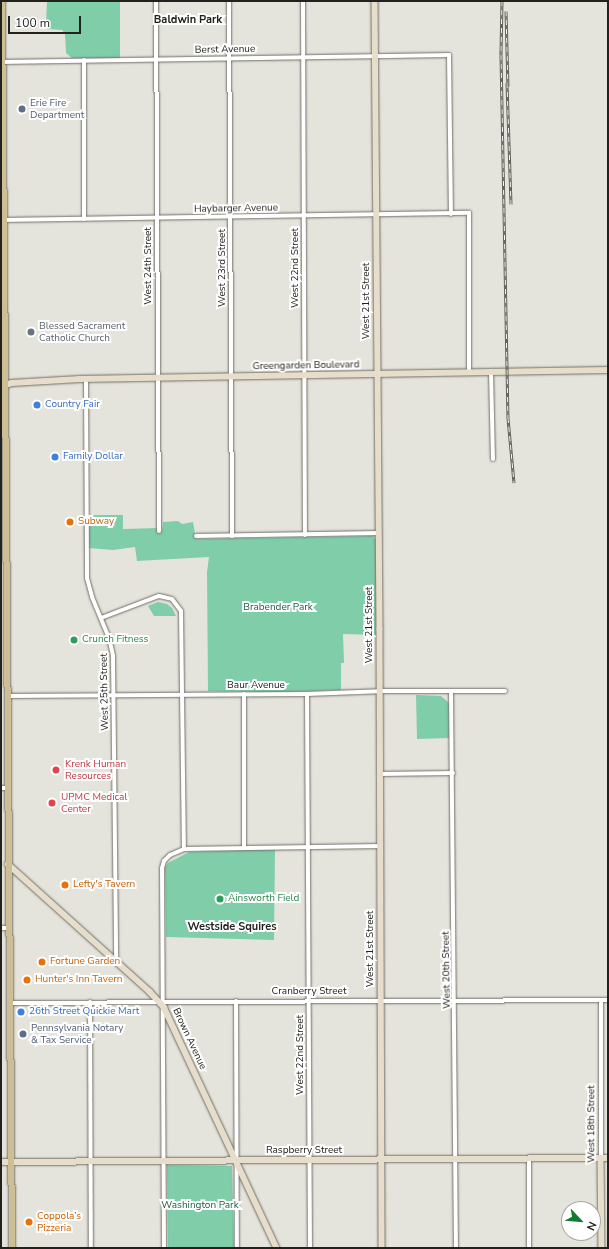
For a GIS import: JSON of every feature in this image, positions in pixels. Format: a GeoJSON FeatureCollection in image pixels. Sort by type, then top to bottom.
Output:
{"type":"FeatureCollection","features":[{"type":"Feature","properties":{"kind":"main road"},"geometry":{"type":"LineString","coordinates":[[2,1],[3,573],[6,696],[4,730],[4,788],[8,864],[12,1248]]}},
{"type":"Feature","properties":{"kind":"street","name":"West 24th Street"},"geometry":{"type":"LineString","coordinates":[[156,1],[159,531]]}},
{"type":"Feature","properties":{"kind":"street","name":"West 23rd Street"},"geometry":{"type":"LineString","coordinates":[[229,1],[232,536]]}},
{"type":"Feature","properties":{"kind":"street","name":"West 22nd Street"},"geometry":{"type":"LineString","coordinates":[[303,1],[305,535]]}},
{"type":"Feature","properties":{"kind":"street","name":"West 21st Street"},"geometry":{"type":"LineString","coordinates":[[374,1],[382,1248]]}},
{"type":"Feature","properties":{"kind":"street","name":"Berst Avenue"},"geometry":{"type":"LineString","coordinates":[[2,62],[449,55],[451,214]]}},
{"type":"Feature","properties":{"kind":"street"},"geometry":{"type":"LineString","coordinates":[[84,60],[84,219]]}},
{"type":"Feature","properties":{"kind":"street","name":"Haybarger Avenue"},"geometry":{"type":"LineString","coordinates":[[3,220],[469,213],[469,372]]}},
{"type":"Feature","properties":{"kind":"street","name":"Greengarden Boulevard"},"geometry":{"type":"LineString","coordinates":[[2,385],[86,379],[608,370]]}},
{"type":"Feature","properties":{"kind":"street"},"geometry":{"type":"LineString","coordinates":[[491,372],[493,459]]}},
{"type":"Feature","properties":{"kind":"street","name":"West 25th Street"},"geometry":{"type":"LineString","coordinates":[[86,379],[87,578],[92,597],[112,650],[116,961]]}},
{"type":"Feature","properties":{"kind":"street"},"geometry":{"type":"LineString","coordinates":[[196,536],[378,533]]}},
{"type":"Feature","properties":{"kind":"street"},"geometry":{"type":"LineString","coordinates":[[101,618],[157,596],[168,597],[175,601],[182,615],[184,850]]}},
{"type":"Feature","properties":{"kind":"street","name":"Baur Avenue"},"geometry":{"type":"LineString","coordinates":[[6,696],[307,694],[379,691],[505,691]]}},
{"type":"Feature","properties":{"kind":"street","name":"West 20th Street"},"geometry":{"type":"LineString","coordinates":[[451,691],[456,1000],[456,1248]]}},
{"type":"Feature","properties":{"kind":"street"},"geometry":{"type":"LineString","coordinates":[[244,694],[244,847]]}},
{"type":"Feature","properties":{"kind":"street","name":"West 22nd Street"},"geometry":{"type":"LineString","coordinates":[[307,694],[310,1248]]}},
{"type":"Feature","properties":{"kind":"street"},"geometry":{"type":"LineString","coordinates":[[379,774],[453,773]]}},
{"type":"Feature","properties":{"kind":"street"},"geometry":{"type":"LineString","coordinates":[[164,1248],[162,868],[164,861],[170,855],[184,850],[244,847],[379,846]]}},
{"type":"Feature","properties":{"kind":"street","name":"Brown Avenue"},"geometry":{"type":"LineString","coordinates":[[8,864],[162,1003],[277,1248]]}},
{"type":"Feature","properties":{"kind":"street"},"geometry":{"type":"LineString","coordinates":[[1,928],[9,928]]}},
{"type":"Feature","properties":{"kind":"street","name":"Cranberry Street"},"geometry":{"type":"LineString","coordinates":[[10,1003],[162,1003],[309,1000],[608,1000]]}},
{"type":"Feature","properties":{"kind":"street","name":"West 18th Street"},"geometry":{"type":"LineString","coordinates":[[601,1000],[602,1248]]}},
{"type":"Feature","properties":{"kind":"street"},"geometry":{"type":"LineString","coordinates":[[236,1001],[237,1248]]}},
{"type":"Feature","properties":{"kind":"street"},"geometry":{"type":"LineString","coordinates":[[90,1002],[92,1248]]}},
{"type":"Feature","properties":{"kind":"street","name":"Raspberry Street"},"geometry":{"type":"LineString","coordinates":[[1,1162],[608,1158]]}},
{"type":"Feature","properties":{"kind":"street"},"geometry":{"type":"LineString","coordinates":[[529,1159],[530,1248]]}},
{"type":"Feature","properties":{"kind":"green space"},"geometry":{"type":"Polygon","coordinates":[[[47,1],[120,1],[120,58],[72,58],[66,53],[65,34],[62,30],[47,29],[47,1]]]}},
{"type":"Feature","properties":{"kind":"green space","name":"Brabender Park"},"geometry":{"type":"Polygon","coordinates":[[[89,515],[123,515],[123,529],[157,528],[157,531],[162,531],[163,522],[178,521],[182,524],[193,522],[196,539],[373,536],[376,540],[376,635],[343,634],[344,663],[341,663],[341,690],[280,692],[208,691],[207,572],[209,557],[137,561],[135,547],[113,550],[89,548],[89,515]]]}},
{"type":"Feature","properties":{"kind":"green space"},"geometry":{"type":"Polygon","coordinates":[[[158,602],[167,604],[172,608],[176,616],[154,616],[148,606],[158,602]]]}},
{"type":"Feature","properties":{"kind":"green space"},"geometry":{"type":"Polygon","coordinates":[[[416,695],[441,696],[449,703],[450,738],[417,739],[416,695]]]}},
{"type":"Feature","properties":{"kind":"green space","name":"Ainsworth Field"},"geometry":{"type":"Polygon","coordinates":[[[275,849],[274,940],[166,937],[165,867],[168,863],[189,852],[275,849]]]}},
{"type":"Feature","properties":{"kind":"green space","name":"Washington Park"},"geometry":{"type":"Polygon","coordinates":[[[167,1165],[232,1166],[234,1248],[168,1248],[167,1165]]]}},
{"type":"Feature","properties":{"kind":"railway"},"geometry":{"type":"LineString","coordinates":[[502,1],[501,55],[508,418],[514,483]]}},
{"type":"Feature","properties":{"kind":"railway"},"geometry":{"type":"LineString","coordinates":[[506,11],[508,86]]}},
{"type":"Feature","properties":{"kind":"railway"},"geometry":{"type":"LineString","coordinates":[[507,83],[511,204]]}},
{"type":"Feature","properties":{"kind":"place","name":"Erie Fire Department"},"geometry":{"type":"Point","coordinates":[22,109]}},
{"type":"Feature","properties":{"kind":"place","name":"Blessed Sacrament Catholic Church"},"geometry":{"type":"Point","coordinates":[31,332]}},
{"type":"Feature","properties":{"kind":"place","name":"Country Fair"},"geometry":{"type":"Point","coordinates":[37,405]}},
{"type":"Feature","properties":{"kind":"place","name":"Family Dollar"},"geometry":{"type":"Point","coordinates":[55,457]}},
{"type":"Feature","properties":{"kind":"place","name":"Subway"},"geometry":{"type":"Point","coordinates":[70,522]}},
{"type":"Feature","properties":{"kind":"place","name":"Crunch Fitness"},"geometry":{"type":"Point","coordinates":[74,640]}},
{"type":"Feature","properties":{"kind":"place","name":"Krenk Human Resources"},"geometry":{"type":"Point","coordinates":[56,770]}},
{"type":"Feature","properties":{"kind":"place","name":"UPMC Medical Center"},"geometry":{"type":"Point","coordinates":[52,803]}},
{"type":"Feature","properties":{"kind":"place","name":"Lefty's Tavern"},"geometry":{"type":"Point","coordinates":[65,885]}},
{"type":"Feature","properties":{"kind":"place","name":"Ainsworth Field"},"geometry":{"type":"Point","coordinates":[220,899]}},
{"type":"Feature","properties":{"kind":"place","name":"Fortune Garden"},"geometry":{"type":"Point","coordinates":[42,962]}},
{"type":"Feature","properties":{"kind":"place","name":"Hunter's Inn Tavern"},"geometry":{"type":"Point","coordinates":[27,980]}},
{"type":"Feature","properties":{"kind":"place","name":"26th Street Quickie Mart"},"geometry":{"type":"Point","coordinates":[21,1012]}},
{"type":"Feature","properties":{"kind":"place","name":"Pennsylvania Notary & Tax Service"},"geometry":{"type":"Point","coordinates":[23,1034]}},
{"type":"Feature","properties":{"kind":"place","name":"Coppola’s Pizzeria"},"geometry":{"type":"Point","coordinates":[29,1222]}},
{"type":"Feature","properties":{"kind":"district","name":"Baldwin Park"},"geometry":{"type":"Point","coordinates":[188,20]}},
{"type":"Feature","properties":{"kind":"district","name":"Westside Squires"},"geometry":{"type":"Point","coordinates":[232,927]}}]}
